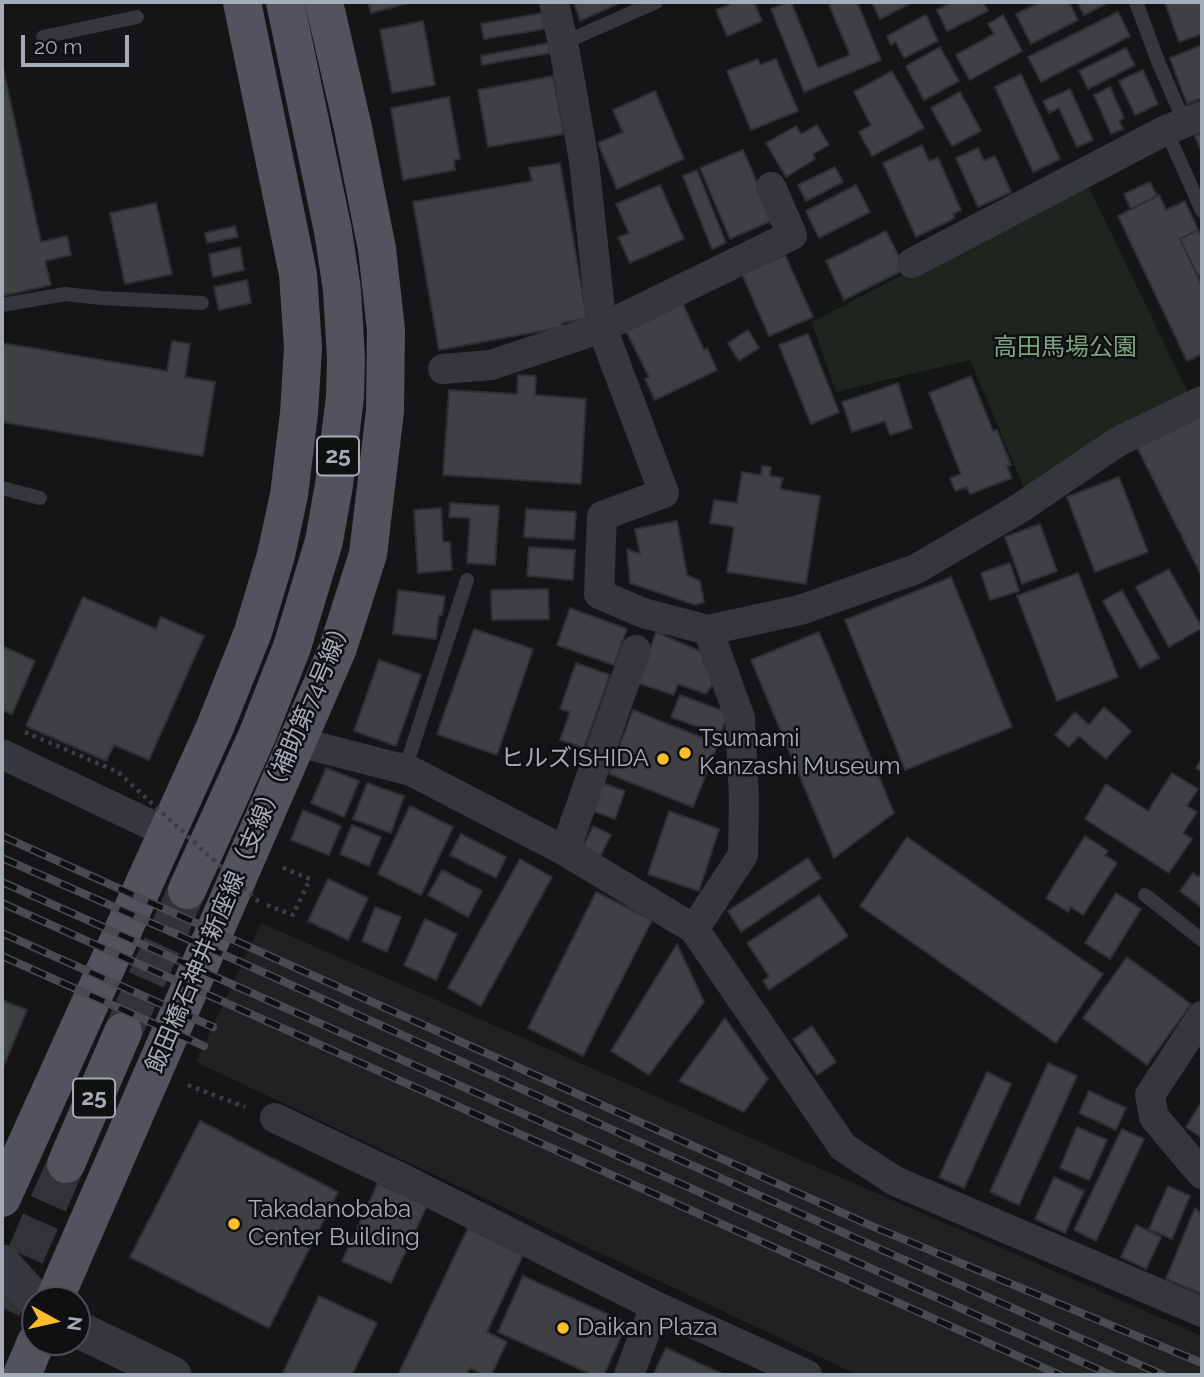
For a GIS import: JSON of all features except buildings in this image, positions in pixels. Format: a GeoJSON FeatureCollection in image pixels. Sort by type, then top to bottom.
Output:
{"type":"FeatureCollection","features":[{"type":"Feature","properties":{"kind":"main road","name":"25"},"geometry":{"type":"LineString","coordinates":[[2,1198],[215,727],[253,632],[276,555],[289,495],[299,413],[303,348],[298,274],[242,2]]}},
{"type":"Feature","properties":{"kind":"main road","name":"飯田橋石神井新座線（支線）（補助第74号線）"},"geometry":{"type":"LineString","coordinates":[[187,890],[257,736],[292,647],[324,541],[345,397],[342,290],[333,232],[285,2]]}},
{"type":"Feature","properties":{"kind":"main road","name":"飯田橋石神井新座線（支線）（補助第74号線）"},"geometry":{"type":"LineString","coordinates":[[60,1286],[338,648],[368,554],[385,411],[386,330],[377,249],[324,2]]}},
{"type":"Feature","properties":{"kind":"main road","name":"飯田橋石神井新座線（支線）（補助第74号線）"},"geometry":{"type":"LineString","coordinates":[[66,1164],[123,1032]]}},
{"type":"Feature","properties":{"kind":"main road"},"geometry":{"type":"LineString","coordinates":[[22,1375],[30,1356]]}},
{"type":"Feature","properties":{"kind":"street"},"geometry":{"type":"LineString","coordinates":[[554,2],[584,161],[602,328],[664,493],[602,516],[599,594],[643,613],[708,630],[800,610],[916,569],[1017,510],[1119,441],[1202,401]]}},
{"type":"Feature","properties":{"kind":"street"},"geometry":{"type":"LineString","coordinates":[[912,262],[1184,122]]}},
{"type":"Feature","properties":{"kind":"street"},"geometry":{"type":"LineString","coordinates":[[443,369],[491,365],[602,328],[792,235],[771,187]]}},
{"type":"Feature","properties":{"kind":"street"},"geometry":{"type":"LineString","coordinates":[[694,929],[743,855],[744,799],[740,718],[708,630]]}},
{"type":"Feature","properties":{"kind":"street"},"geometry":{"type":"LineString","coordinates":[[565,851],[636,650]]}},
{"type":"Feature","properties":{"kind":"street"},"geometry":{"type":"LineString","coordinates":[[298,742],[411,771],[565,851],[694,929],[843,1147],[895,1181],[1202,1312]]}},
{"type":"Feature","properties":{"kind":"street"},"geometry":{"type":"LineString","coordinates":[[2,754],[166,832]]}},
{"type":"Feature","properties":{"kind":"street"},"geometry":{"type":"LineString","coordinates":[[1202,1017],[1150,1095],[1154,1117],[1202,1174]]}},
{"type":"Feature","properties":{"kind":"street"},"geometry":{"type":"LineString","coordinates":[[275,1118],[399,1177],[655,1306],[807,1375]]}},
{"type":"Feature","properties":{"kind":"street"},"geometry":{"type":"LineString","coordinates":[[2,1263],[23,1286]]}},
{"type":"Feature","properties":{"kind":"street"},"geometry":{"type":"LineString","coordinates":[[629,1375],[655,1306]]}},
{"type":"Feature","properties":{"kind":"street"},"geometry":{"type":"LineString","coordinates":[[91,1336],[173,1375]]}},
{"type":"Feature","properties":{"kind":"lane"},"geometry":{"type":"LineString","coordinates":[[563,43],[656,2]]}},
{"type":"Feature","properties":{"kind":"lane"},"geometry":{"type":"LineString","coordinates":[[1136,2],[1184,122],[1202,211]]}},
{"type":"Feature","properties":{"kind":"lane"},"geometry":{"type":"LineString","coordinates":[[43,37],[137,17]]}},
{"type":"Feature","properties":{"kind":"lane"},"geometry":{"type":"LineString","coordinates":[[2,305],[65,294],[202,303]]}},
{"type":"Feature","properties":{"kind":"lane"},"geometry":{"type":"LineString","coordinates":[[2,488],[40,498]]}},
{"type":"Feature","properties":{"kind":"lane"},"geometry":{"type":"LineString","coordinates":[[404,769],[467,580]]}},
{"type":"Feature","properties":{"kind":"lane"},"geometry":{"type":"LineString","coordinates":[[1145,895],[1202,940]]}},
{"type":"Feature","properties":{"kind":"path"},"geometry":{"type":"LineString","coordinates":[[25,732],[118,772],[260,902],[293,915],[310,879],[271,862]]}},
{"type":"Feature","properties":{"kind":"path"},"geometry":{"type":"LineString","coordinates":[[187,1084],[275,1118]]}},
{"type":"Feature","properties":{"kind":"shaded area"},"geometry":{"type":"Polygon","coordinates":[[[261,923],[1202,1336],[1202,1375],[858,1375],[196,1062],[261,923]]]}},
{"type":"Feature","properties":{"kind":"green space","name":"高田馬場公園"},"geometry":{"type":"Polygon","coordinates":[[[1085,179],[1190,397],[1027,495],[970,360],[836,392],[812,322],[1085,179]]]}},
{"type":"Feature","properties":{"kind":"tunnel"},"geometry":{"type":"LineString","coordinates":[[123,1032],[187,890]]}},
{"type":"Feature","properties":{"kind":"tunnel"},"geometry":{"type":"LineString","coordinates":[[2,1308],[66,1164]]}},
{"type":"Feature","properties":{"kind":"railway"},"geometry":{"type":"LineString","coordinates":[[2,836],[874,1227],[1202,1363]]}},
{"type":"Feature","properties":{"kind":"railway"},"geometry":{"type":"LineString","coordinates":[[2,858],[1163,1375]]}},
{"type":"Feature","properties":{"kind":"railway"},"geometry":{"type":"LineString","coordinates":[[2,882],[1111,1375]]}},
{"type":"Feature","properties":{"kind":"railway"},"geometry":{"type":"LineString","coordinates":[[2,903],[1060,1375]]}},
{"type":"Feature","properties":{"kind":"railway"},"geometry":{"type":"LineString","coordinates":[[2,933],[213,1027]]}},
{"type":"Feature","properties":{"kind":"railway"},"geometry":{"type":"LineString","coordinates":[[2,956],[204,1046]]}},
{"type":"Feature","properties":{"kind":"place","name":"Tsumami Kanzashi Museum"},"geometry":{"type":"Point","coordinates":[685,753]}},
{"type":"Feature","properties":{"kind":"place","name":"ヒルズISHIDA"},"geometry":{"type":"Point","coordinates":[663,759]}},
{"type":"Feature","properties":{"kind":"place","name":"Takadanobaba Center Building"},"geometry":{"type":"Point","coordinates":[234,1224]}},
{"type":"Feature","properties":{"kind":"place","name":"Daikan Plaza"},"geometry":{"type":"Point","coordinates":[563,1328]}}]}
